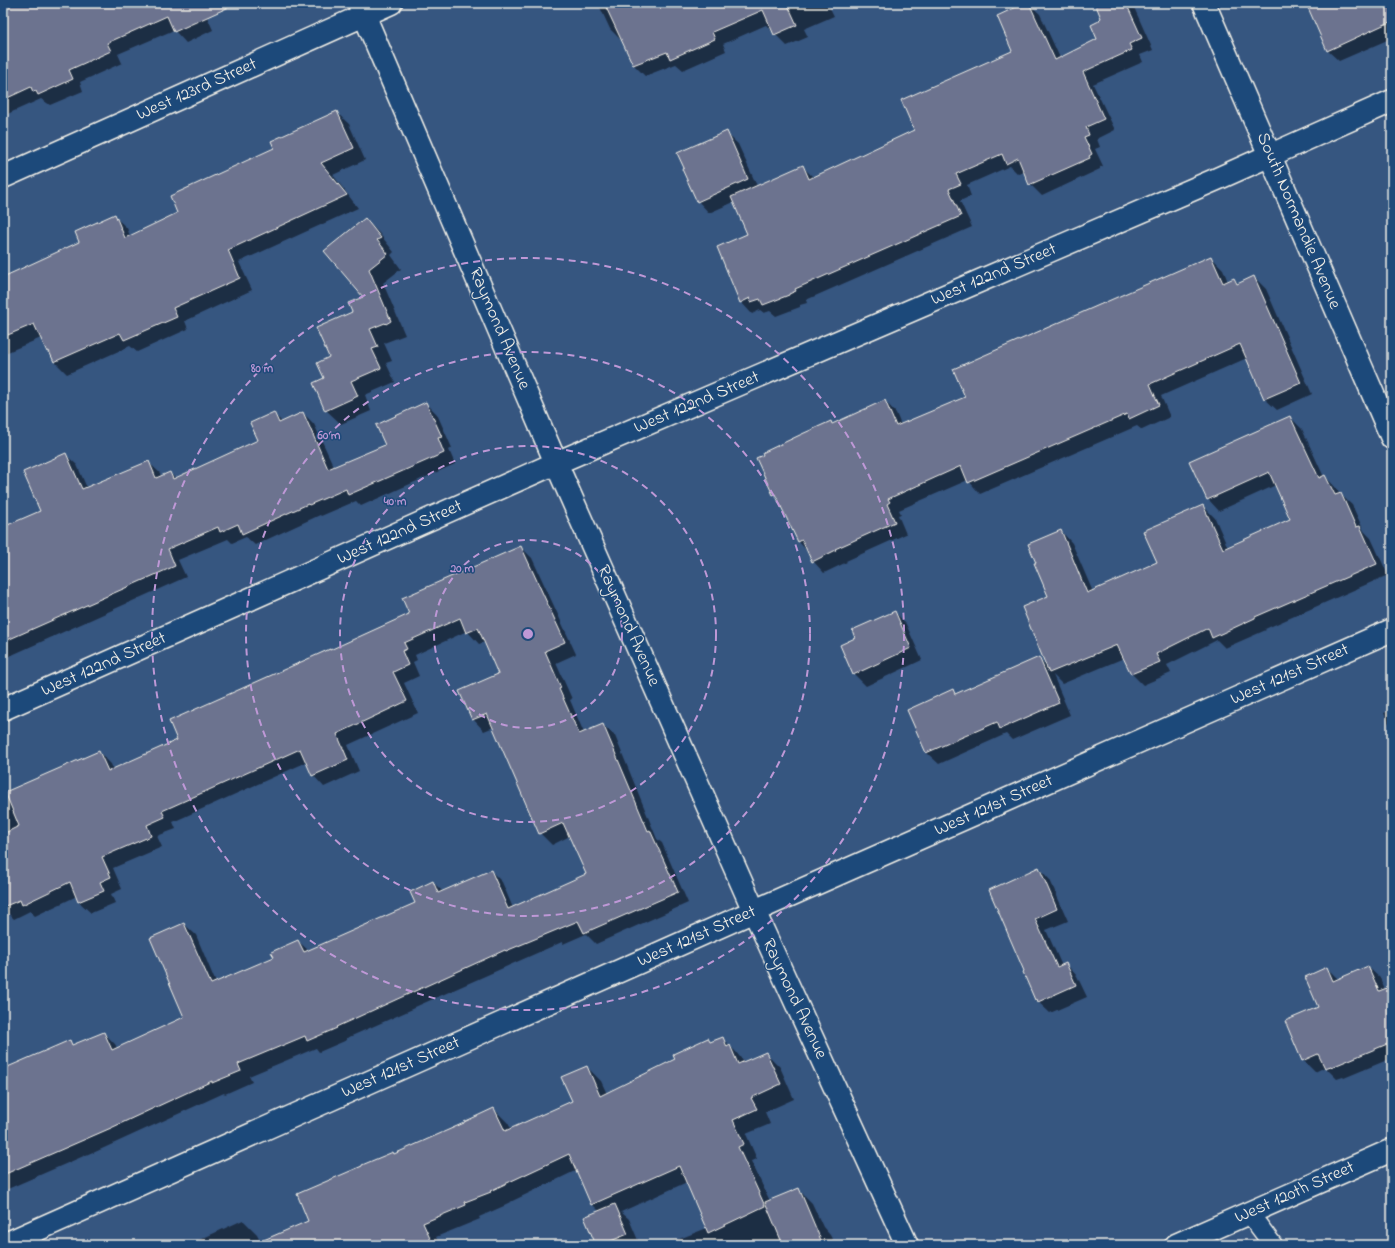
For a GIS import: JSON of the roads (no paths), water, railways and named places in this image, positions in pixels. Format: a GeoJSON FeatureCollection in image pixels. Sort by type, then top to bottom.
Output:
{"type":"FeatureCollection","features":[{"type":"Feature","properties":{"kind":"street","name":"West 123rd Street"},"geometry":{"type":"LineString","coordinates":[[3,177],[362,9],[391,3]]}},
{"type":"Feature","properties":{"kind":"street","name":"South Normandie Avenue"},"geometry":{"type":"LineString","coordinates":[[1204,3],[1392,438]]}},
{"type":"Feature","properties":{"kind":"street","name":"Raymond Avenue"},"geometry":{"type":"LineString","coordinates":[[362,9],[556,463],[754,911],[907,1245]]}},
{"type":"Feature","properties":{"kind":"street","name":"West 122nd Street"},"geometry":{"type":"LineString","coordinates":[[3,710],[556,463],[1270,156],[1392,101]]}},
{"type":"Feature","properties":{"kind":"street","name":"West 121st Street"},"geometry":{"type":"LineString","coordinates":[[3,1245],[754,911],[1392,630]]}},
{"type":"Feature","properties":{"kind":"street","name":"West 120th Street"},"geometry":{"type":"LineString","coordinates":[[1176,1245],[1392,1150]]}},
{"type":"Feature","properties":{"kind":"lane"},"geometry":{"type":"LineString","coordinates":[[1250,1213],[1273,1245]]}}]}
